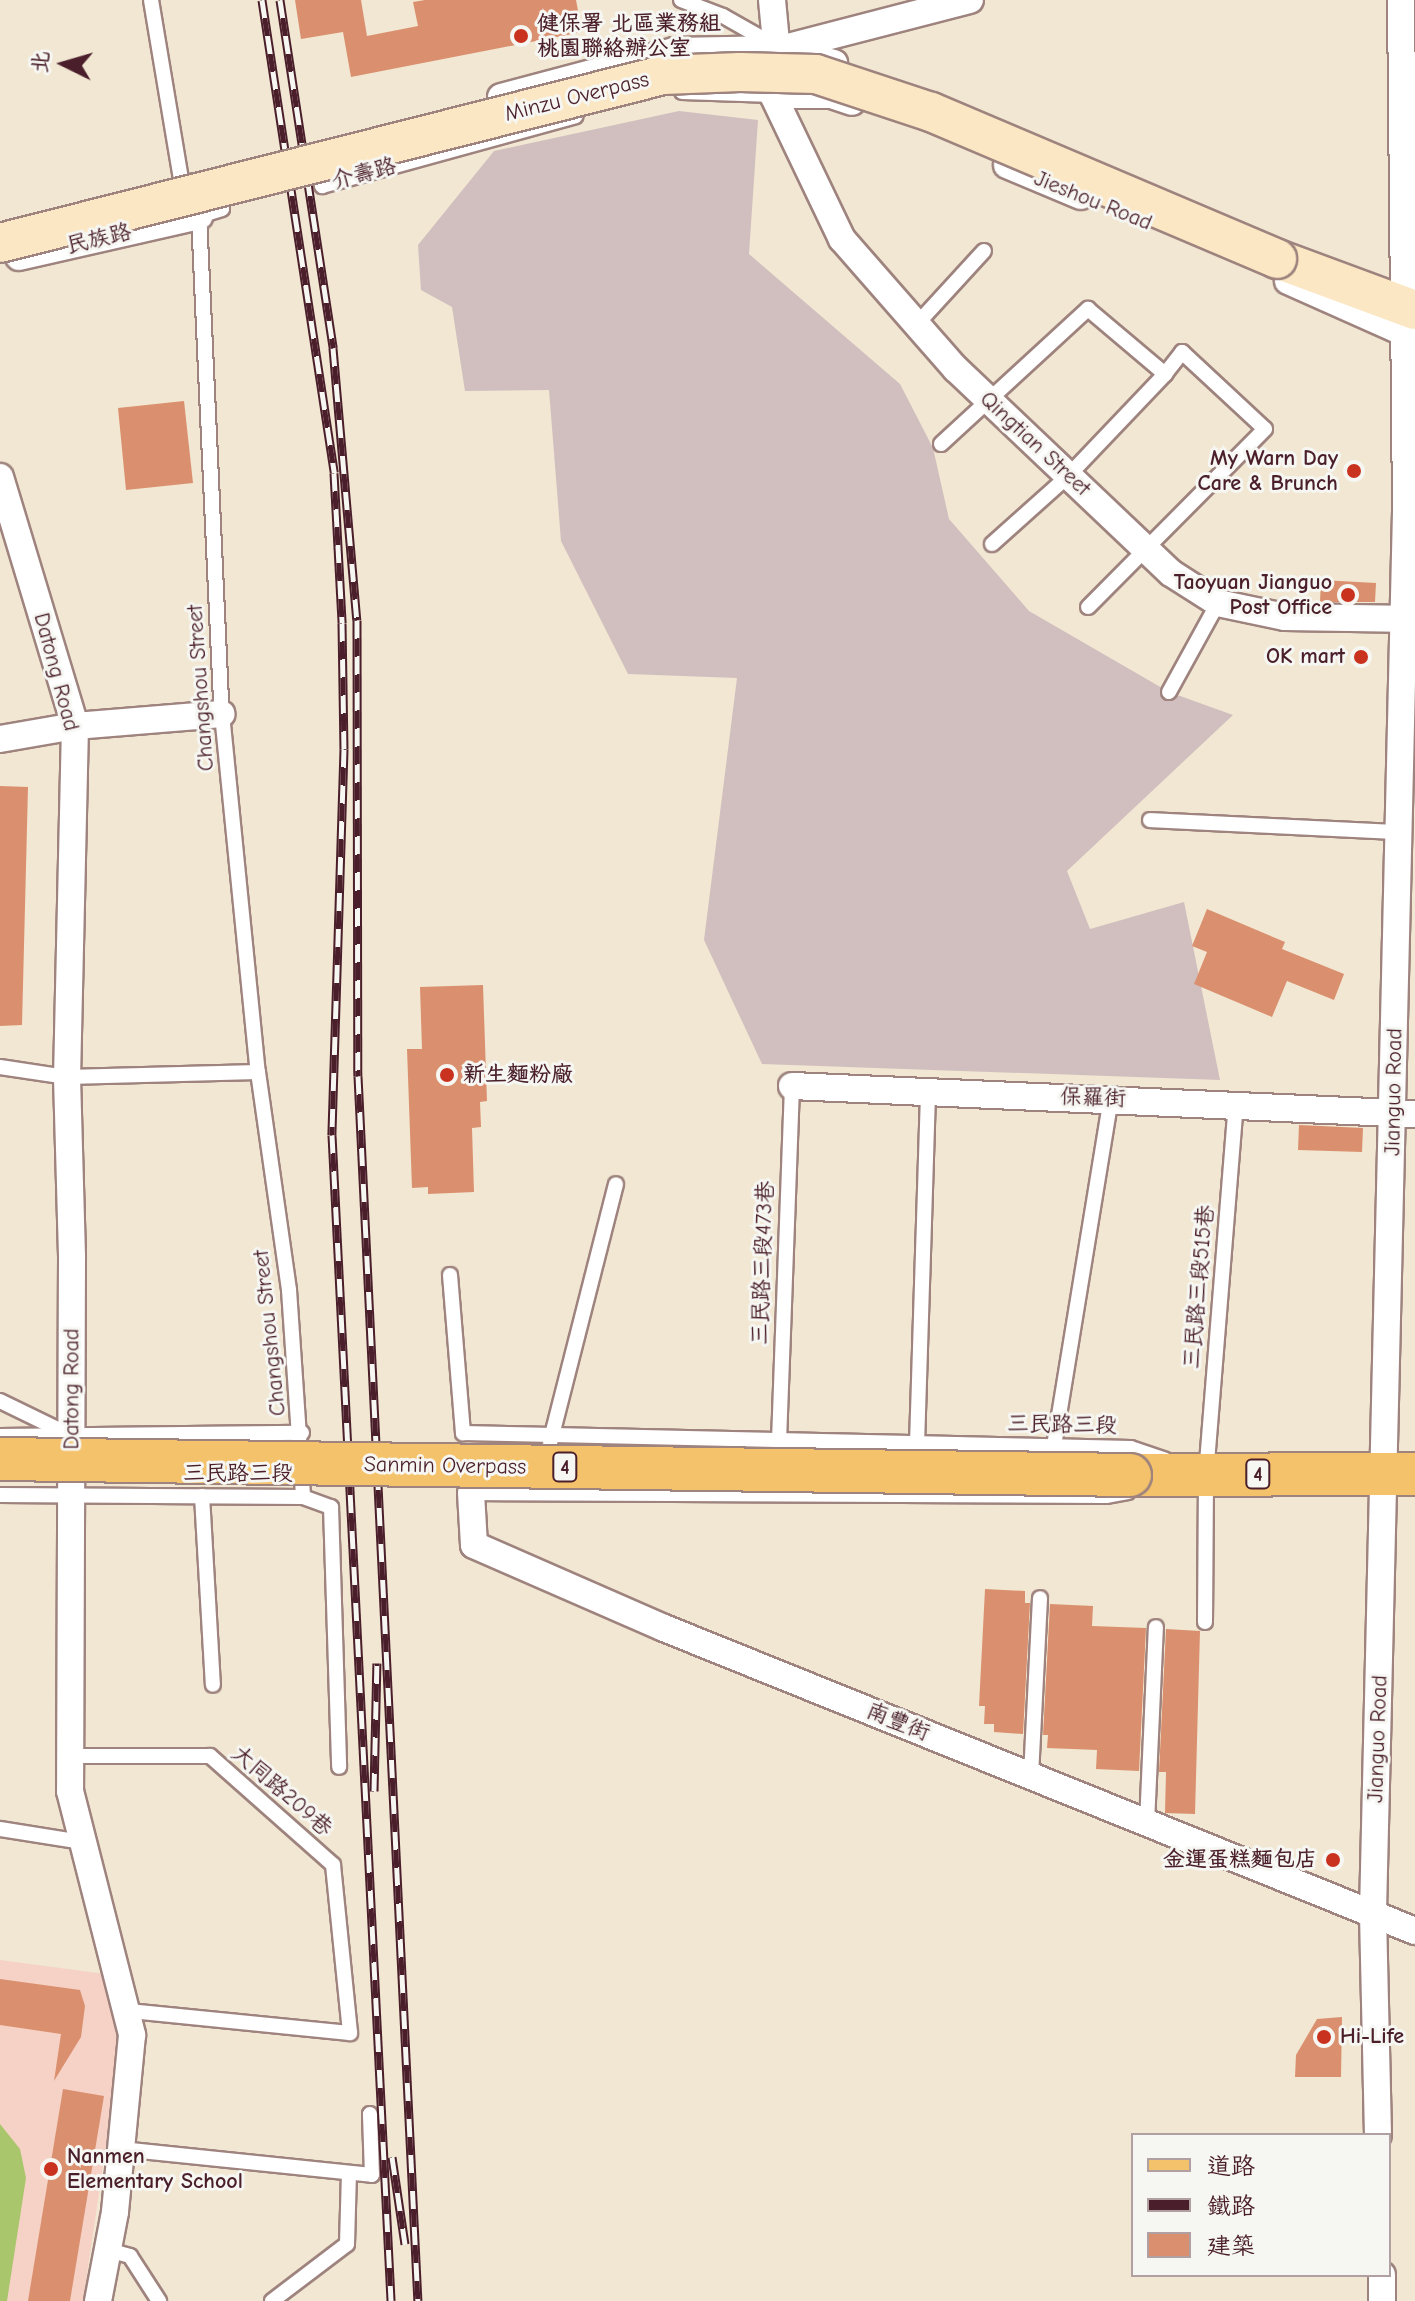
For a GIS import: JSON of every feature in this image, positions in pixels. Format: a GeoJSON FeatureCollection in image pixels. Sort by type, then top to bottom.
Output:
{"type":"FeatureCollection","features":[{"type":"Feature","properties":{"kind":"main road","name":"Sanmin Overpass"},"geometry":{"type":"LineString","coordinates":[[0,1459],[1206,1475]]}},
{"type":"Feature","properties":{"kind":"main road","name":"4"},"geometry":{"type":"LineString","coordinates":[[1206,1475],[1401,1474]]}},
{"type":"Feature","properties":{"kind":"street"},"geometry":{"type":"LineString","coordinates":[[772,0],[780,49],[773,95]]}},
{"type":"Feature","properties":{"kind":"street"},"geometry":{"type":"LineString","coordinates":[[780,49],[970,0]]}},
{"type":"Feature","properties":{"kind":"street","name":"Jianguo Road"},"geometry":{"type":"LineString","coordinates":[[1378,2133],[1373,1912],[1401,1474],[1404,1114],[1399,832],[1409,619],[1410,140],[1401,0]]}},
{"type":"Feature","properties":{"kind":"street","name":"介壽路"},"geometry":{"type":"LineString","coordinates":[[311,147],[674,51],[780,49]]}},
{"type":"Feature","properties":{"kind":"street","name":"Jieshou Road"},"geometry":{"type":"LineString","coordinates":[[780,49],[864,72],[1409,312]]}},
{"type":"Feature","properties":{"kind":"street","name":"Minzu Overpass"},"geometry":{"type":"LineString","coordinates":[[0,243],[663,75],[740,72],[816,74],[931,112],[1409,312]]}},
{"type":"Feature","properties":{"kind":"street","name":"Jieshou Road"},"geometry":{"type":"LineString","coordinates":[[773,95],[831,95],[1409,312]]}},
{"type":"Feature","properties":{"kind":"street","name":"Qingtian Street"},"geometry":{"type":"LineString","coordinates":[[773,95],[842,239],[987,399],[1171,573],[1218,603],[1285,617],[1409,619]]}},
{"type":"Feature","properties":{"kind":"street","name":"民族路"},"geometry":{"type":"LineString","coordinates":[[0,229],[182,185]]}},
{"type":"Feature","properties":{"kind":"street","name":"民族路"},"geometry":{"type":"LineString","coordinates":[[0,261],[199,216]]}},
{"type":"Feature","properties":{"kind":"street","name":"Datong Road"},"geometry":{"type":"LineString","coordinates":[[0,477],[75,726],[67,1077],[72,1436],[70,1791],[132,2035],[121,2149],[98,2301]]}},
{"type":"Feature","properties":{"kind":"street"},"geometry":{"type":"LineString","coordinates":[[0,739],[75,726],[222,714]]}},
{"type":"Feature","properties":{"kind":"street","name":"保羅街"},"geometry":{"type":"LineString","coordinates":[[792,1086],[1236,1103],[1404,1114]]}},
{"type":"Feature","properties":{"kind":"street","name":"南豐街"},"geometry":{"type":"LineString","coordinates":[[471,1493],[474,1545],[1415,1931]]}},
{"type":"Feature","properties":{"kind":"street"},"geometry":{"type":"LineString","coordinates":[[1382,2277],[1382,2301]]}},
{"type":"Feature","properties":{"kind":"lane"},"geometry":{"type":"LineString","coordinates":[[151,0],[182,185],[214,174],[222,209],[199,216]]}},
{"type":"Feature","properties":{"kind":"lane"},"geometry":{"type":"LineString","coordinates":[[681,0],[723,16],[780,49]]}},
{"type":"Feature","properties":{"kind":"lane","name":"介壽路"},"geometry":{"type":"LineString","coordinates":[[311,147],[322,186],[587,113],[591,73]]}},
{"type":"Feature","properties":{"kind":"lane"},"geometry":{"type":"LineString","coordinates":[[654,95],[773,95]]}},
{"type":"Feature","properties":{"kind":"lane","name":"Changshou Street"},"geometry":{"type":"LineString","coordinates":[[199,216],[222,714],[258,1072],[289,1290],[302,1433]]}},
{"type":"Feature","properties":{"kind":"lane"},"geometry":{"type":"LineString","coordinates":[[917,324],[984,251]]}},
{"type":"Feature","properties":{"kind":"lane"},"geometry":{"type":"LineString","coordinates":[[941,444],[1088,309],[1165,374]]}},
{"type":"Feature","properties":{"kind":"lane"},"geometry":{"type":"LineString","coordinates":[[992,544],[1068,476],[1182,352],[1265,429],[1088,607]]}},
{"type":"Feature","properties":{"kind":"lane"},"geometry":{"type":"LineString","coordinates":[[1169,692],[1218,603]]}},
{"type":"Feature","properties":{"kind":"lane"},"geometry":{"type":"LineString","coordinates":[[1150,820],[1399,832]]}},
{"type":"Feature","properties":{"kind":"lane"},"geometry":{"type":"LineString","coordinates":[[0,1067],[67,1077],[258,1072]]}},
{"type":"Feature","properties":{"kind":"lane","name":"三民路三段473巷"},"geometry":{"type":"LineString","coordinates":[[779,1441],[792,1086]]}},
{"type":"Feature","properties":{"kind":"lane"},"geometry":{"type":"LineString","coordinates":[[917,1444],[928,1092]]}},
{"type":"Feature","properties":{"kind":"lane"},"geometry":{"type":"LineString","coordinates":[[1054,1446],[1111,1099]]}},
{"type":"Feature","properties":{"kind":"lane","name":"三民路三段515巷"},"geometry":{"type":"LineString","coordinates":[[1205,1622],[1206,1475],[1236,1103]]}},
{"type":"Feature","properties":{"kind":"lane"},"geometry":{"type":"LineString","coordinates":[[542,1494],[551,1435],[616,1184]]}},
{"type":"Feature","properties":{"kind":"lane","name":"三民路三段"},"geometry":{"type":"LineString","coordinates":[[450,1275],[463,1433],[1131,1448],[1206,1475]]}},
{"type":"Feature","properties":{"kind":"lane"},"geometry":{"type":"LineString","coordinates":[[0,1401],[72,1436]]}},
{"type":"Feature","properties":{"kind":"lane","name":"三民路三段"},"geometry":{"type":"LineString","coordinates":[[0,1436],[302,1433],[303,1497],[0,1495]]}},
{"type":"Feature","properties":{"kind":"lane"},"geometry":{"type":"LineString","coordinates":[[471,1493],[1106,1496],[1206,1475]]}},
{"type":"Feature","properties":{"kind":"lane"},"geometry":{"type":"LineString","coordinates":[[202,1496],[213,1685]]}},
{"type":"Feature","properties":{"kind":"lane"},"geometry":{"type":"LineString","coordinates":[[303,1497],[331,1507],[339,1767]]}},
{"type":"Feature","properties":{"kind":"lane"},"geometry":{"type":"LineString","coordinates":[[1031,1776],[1040,1598]]}},
{"type":"Feature","properties":{"kind":"lane"},"geometry":{"type":"LineString","coordinates":[[1147,1823],[1156,1627]]}},
{"type":"Feature","properties":{"kind":"lane","name":"大同路209巷"},"geometry":{"type":"LineString","coordinates":[[71,1756],[210,1756],[333,1865],[350,2033],[128,2011]]}},
{"type":"Feature","properties":{"kind":"lane"},"geometry":{"type":"LineString","coordinates":[[0,1829],[82,1842]]}},
{"type":"Feature","properties":{"kind":"lane"},"geometry":{"type":"LineString","coordinates":[[121,2149],[372,2175],[370,2114]]}},
{"type":"Feature","properties":{"kind":"lane"},"geometry":{"type":"LineString","coordinates":[[272,2301],[347,2244],[349,2173]]}},
{"type":"Feature","properties":{"kind":"lane"},"geometry":{"type":"LineString","coordinates":[[108,2250],[130,2256],[159,2301]]}},
{"type":"Feature","properties":{"kind":"shaded area"},"geometry":{"type":"Polygon","coordinates":[[[679,111],[758,120],[749,254],[900,384],[933,448],[949,519],[1029,611],[1169,692],[1233,715],[1067,871],[1090,929],[1184,902],[1220,1080],[762,1064],[704,940],[737,678],[628,674],[561,541],[549,390],[465,391],[452,307],[421,290],[418,245],[494,151],[679,111]]]}},
{"type":"Feature","properties":{"kind":"shaded area","name":"Nanmen Elementary School"},"geometry":{"type":"Polygon","coordinates":[[[0,1960],[105,1974],[122,2037],[83,2301],[0,2301],[0,1960]]]}},
{"type":"Feature","properties":{"kind":"green space"},"geometry":{"type":"Polygon","coordinates":[[[0,2124],[20,2149],[26,2178],[7,2301],[0,2301],[0,2124]]]}},
{"type":"Feature","properties":{"kind":"building"},"geometry":{"type":"Polygon","coordinates":[[[295,0],[361,0],[367,36],[418,26],[413,2],[576,0],[582,32],[351,77],[343,32],[301,39],[295,0]]]}},
{"type":"Feature","properties":{"kind":"building"},"geometry":{"type":"Polygon","coordinates":[[[184,401],[193,483],[126,490],[118,408],[184,401]]]}},
{"type":"Feature","properties":{"kind":"building","name":"Taoyuan Jianguo Post Office"},"geometry":{"type":"Polygon","coordinates":[[[1321,580],[1376,583],[1375,602],[1320,602],[1321,580]]]}},
{"type":"Feature","properties":{"kind":"building"},"geometry":{"type":"Polygon","coordinates":[[[0,786],[28,787],[22,1025],[0,1026],[0,786]]]}},
{"type":"Feature","properties":{"kind":"building"},"geometry":{"type":"Polygon","coordinates":[[[1207,909],[1285,942],[1282,949],[1344,974],[1334,1000],[1287,981],[1272,1017],[1194,984],[1207,952],[1192,946],[1207,909]]]}},
{"type":"Feature","properties":{"kind":"building","name":"新生麵粉廠"},"geometry":{"type":"Polygon","coordinates":[[[483,985],[487,1101],[480,1102],[481,1127],[472,1128],[474,1192],[428,1194],[428,1187],[412,1188],[407,1049],[422,1049],[420,987],[483,985]]]}},
{"type":"Feature","properties":{"kind":"building"},"geometry":{"type":"Polygon","coordinates":[[[1299,1125],[1363,1128],[1362,1152],[1298,1150],[1299,1125]]]}},
{"type":"Feature","properties":{"kind":"building"},"geometry":{"type":"Polygon","coordinates":[[[985,1589],[1025,1591],[1025,1603],[1030,1603],[1023,1734],[994,1732],[994,1724],[984,1724],[985,1706],[979,1706],[985,1589]]]}},
{"type":"Feature","properties":{"kind":"building"},"geometry":{"type":"Polygon","coordinates":[[[1050,1604],[1093,1606],[1092,1626],[1146,1628],[1139,1771],[1096,1769],[1097,1750],[1047,1748],[1048,1735],[1043,1735],[1050,1604]]]}},
{"type":"Feature","properties":{"kind":"building"},"geometry":{"type":"Polygon","coordinates":[[[1166,1629],[1200,1631],[1195,1814],[1165,1813],[1166,1772],[1159,1772],[1166,1629]]]}},
{"type":"Feature","properties":{"kind":"building"},"geometry":{"type":"Polygon","coordinates":[[[0,1979],[80,1990],[85,2006],[81,2037],[54,2081],[61,2034],[0,2025],[0,1979]]]}},
{"type":"Feature","properties":{"kind":"building","name":"Hi-Life"},"geometry":{"type":"Polygon","coordinates":[[[1342,2017],[1341,2077],[1295,2077],[1296,2055],[1317,2019],[1342,2017]]]}},
{"type":"Feature","properties":{"kind":"building"},"geometry":{"type":"Polygon","coordinates":[[[63,2089],[104,2096],[70,2301],[28,2301],[63,2089]]]}},
{"type":"Feature","properties":{"kind":"railway"},"geometry":{"type":"LineString","coordinates":[[262,0],[334,473],[342,623],[344,749],[332,1135],[391,2301]]}},
{"type":"Feature","properties":{"kind":"railway"},"geometry":{"type":"LineString","coordinates":[[280,0],[333,348],[357,620],[358,1076],[418,2301]]}},
{"type":"Feature","properties":{"kind":"railway"},"geometry":{"type":"LineString","coordinates":[[374,1791],[377,1663]]}},
{"type":"Feature","properties":{"kind":"railway"},"geometry":{"type":"LineString","coordinates":[[392,2157],[405,2244]]}},
{"type":"Feature","properties":{"kind":"place","name":"健保署 北區業務組 桃園聯絡辦公室"},"geometry":{"type":"Point","coordinates":[521,36]}},
{"type":"Feature","properties":{"kind":"place","name":"My Warn Day Care & Brunch"},"geometry":{"type":"Point","coordinates":[1354,471]}},
{"type":"Feature","properties":{"kind":"place","name":"Taoyuan Jianguo Post Office"},"geometry":{"type":"Point","coordinates":[1348,595]}},
{"type":"Feature","properties":{"kind":"place","name":"OK mart"},"geometry":{"type":"Point","coordinates":[1361,657]}},
{"type":"Feature","properties":{"kind":"place","name":"新生麵粉廠"},"geometry":{"type":"Point","coordinates":[447,1075]}},
{"type":"Feature","properties":{"kind":"place","name":"金運蛋糕麵包店"},"geometry":{"type":"Point","coordinates":[1333,1860]}},
{"type":"Feature","properties":{"kind":"place","name":"Hi-Life"},"geometry":{"type":"Point","coordinates":[1324,2037]}},
{"type":"Feature","properties":{"kind":"place","name":"Nanmen Elementary School"},"geometry":{"type":"Point","coordinates":[51,2169]}}]}
